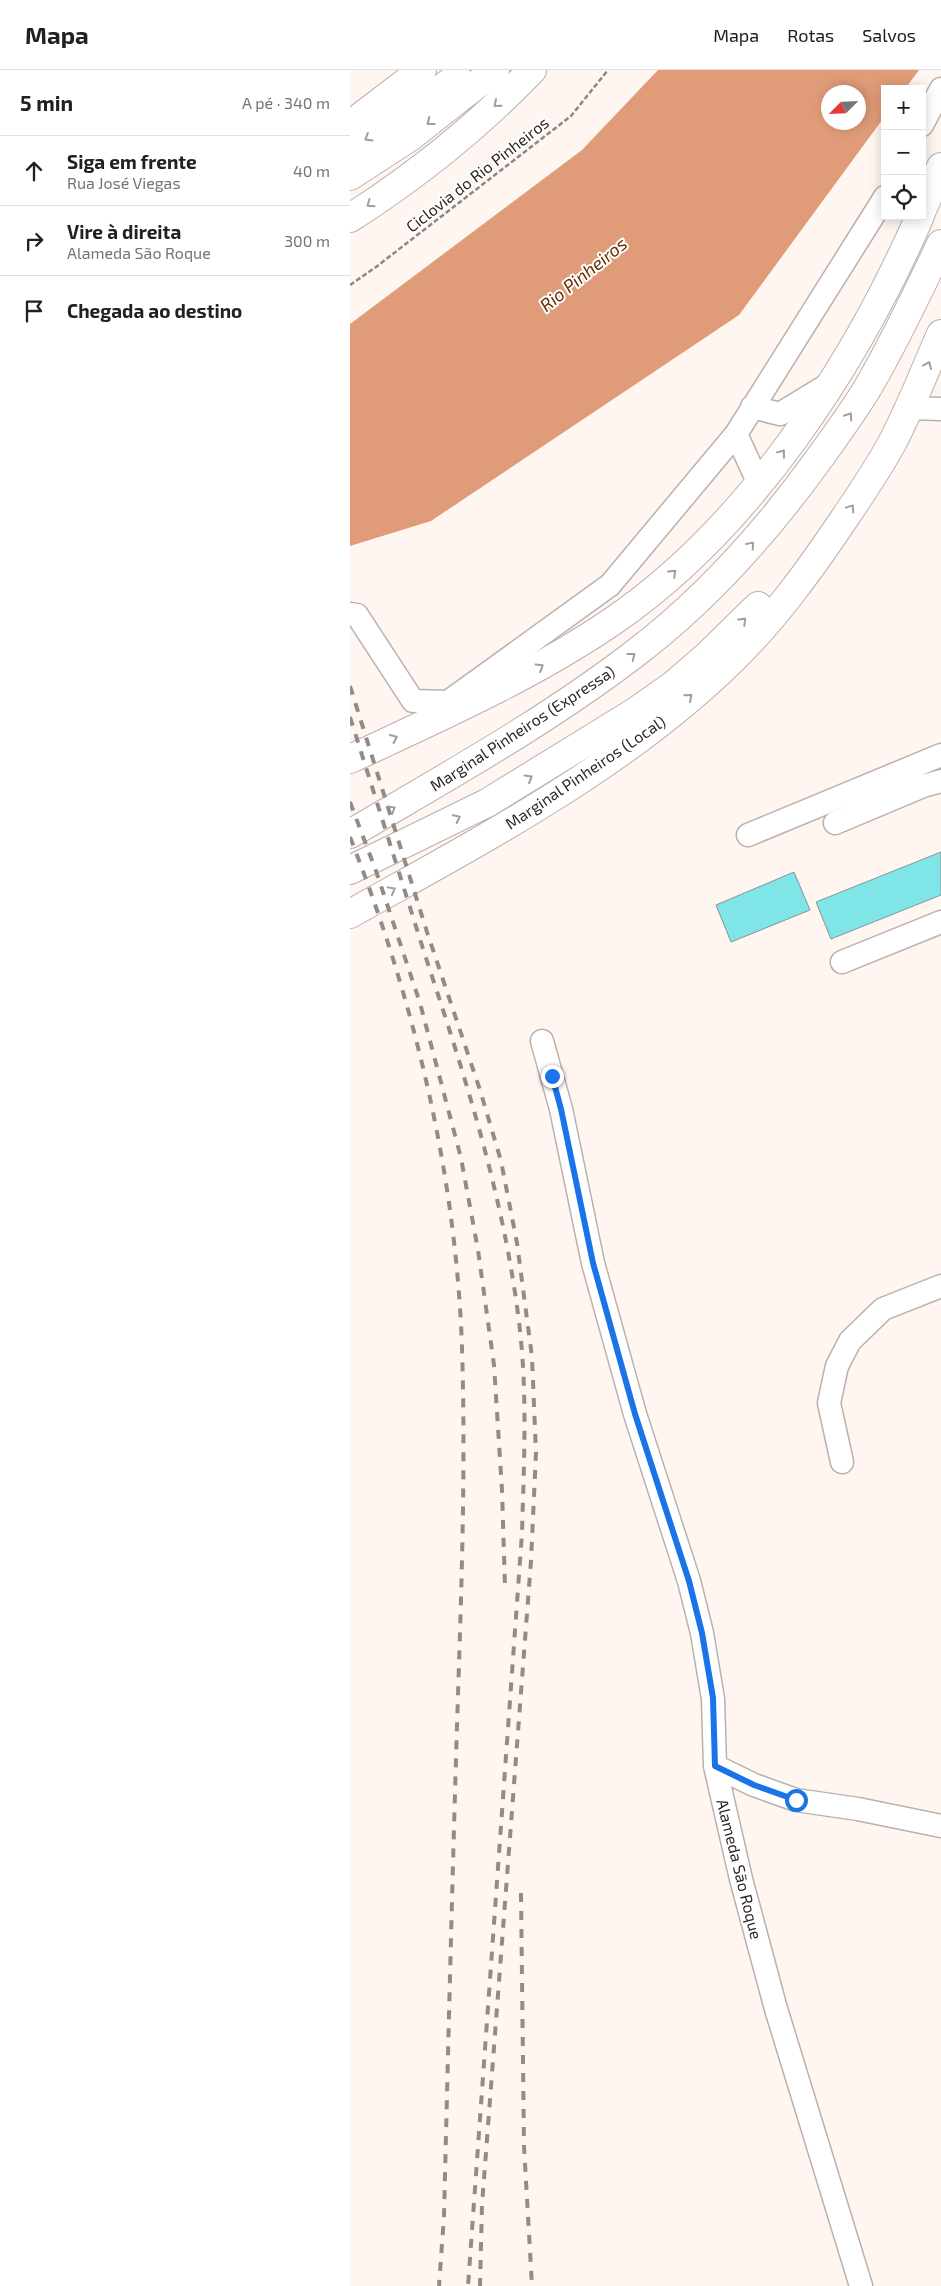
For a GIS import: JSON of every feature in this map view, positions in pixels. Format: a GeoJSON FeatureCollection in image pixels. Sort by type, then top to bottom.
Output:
{"type":"FeatureCollection","features":[{"type":"Feature","properties":{"kind":"highway"},"geometry":{"type":"LineString","coordinates":[[350,125],[422,70]]}},
{"type":"Feature","properties":{"kind":"highway"},"geometry":{"type":"LineString","coordinates":[[350,149],[401,119],[465,70]]}},
{"type":"Feature","properties":{"kind":"highway"},"geometry":{"type":"LineString","coordinates":[[350,176],[410,137],[496,70]]}},
{"type":"Feature","properties":{"kind":"highway"},"geometry":{"type":"LineString","coordinates":[[350,218],[406,180],[453,143],[505,98],[532,70]]}},
{"type":"Feature","properties":{"kind":"highway"},"geometry":{"type":"LineString","coordinates":[[926,201],[941,167]]}},
{"type":"Feature","properties":{"kind":"highway"},"geometry":{"type":"LineString","coordinates":[[350,759],[532,672],[614,620],[665,581],[714,534],[759,484],[798,432],[852,349],[889,282],[918,220]]}},
{"type":"Feature","properties":{"kind":"highway","name":"Marginal Pinheiros (Expressa)"},"geometry":{"type":"LineString","coordinates":[[350,834],[501,744],[578,695],[635,654],[686,610],[734,564],[788,501],[870,383],[941,244]]}},
{"type":"Feature","properties":{"kind":"highway","name":"Marginal Pinheiros (Local)"},"geometry":{"type":"LineString","coordinates":[[350,914],[510,824],[601,765],[673,711],[733,659],[779,610],[832,538],[873,476],[909,408],[941,334]]}},
{"type":"Feature","properties":{"kind":"highway"},"geometry":{"type":"LineString","coordinates":[[350,870],[488,803],[635,712],[672,686],[708,655],[769,596],[802,559],[832,538]]}},
{"type":"Feature","properties":{"kind":"street"},"geometry":{"type":"LineString","coordinates":[[926,117],[941,89]]}},
{"type":"Feature","properties":{"kind":"street"},"geometry":{"type":"LineString","coordinates":[[350,614],[357,615],[413,700],[448,702],[610,585],[736,434],[881,204]]}},
{"type":"Feature","properties":{"kind":"street"},"geometry":{"type":"LineString","coordinates":[[752,407],[780,414],[830,384]]}},
{"type":"Feature","properties":{"kind":"street"},"geometry":{"type":"LineString","coordinates":[[909,408],[941,409]]}},
{"type":"Feature","properties":{"kind":"street"},"geometry":{"type":"LineString","coordinates":[[736,434],[759,484]]}},
{"type":"Feature","properties":{"kind":"street"},"geometry":{"type":"LineString","coordinates":[[748,835],[941,755]]}},
{"type":"Feature","properties":{"kind":"street"},"geometry":{"type":"LineString","coordinates":[[835,823],[941,780]]}},
{"type":"Feature","properties":{"kind":"street"},"geometry":{"type":"LineString","coordinates":[[842,962],[941,922]]}},
{"type":"Feature","properties":{"kind":"street","name":"Alameda São Roque"},"geometry":{"type":"LineString","coordinates":[[542,1041],[561,1109],[593,1263],[635,1414],[689,1581],[702,1633],[713,1698],[715,1766],[741,1879],[776,2009],[861,2286]]}},
{"type":"Feature","properties":{"kind":"street"},"geometry":{"type":"LineString","coordinates":[[842,1462],[830,1403],[837,1366],[850,1341],[883,1308],[941,1286]]}},
{"type":"Feature","properties":{"kind":"street"},"geometry":{"type":"LineString","coordinates":[[715,1766],[754,1785],[796,1800],[858,1809],[941,1826]]}},
{"type":"Feature","properties":{"kind":"path","name":"Ciclovia do Rio Pinheiros"},"geometry":{"type":"LineString","coordinates":[[350,285],[571,116],[608,70]]}},
{"type":"Feature","properties":{"kind":"water","name":"Rio Pinheiros"},"geometry":{"type":"Polygon","coordinates":[[[658,70],[919,70],[908,85],[881,85],[881,121],[739,315],[431,521],[350,546],[350,324],[582,150],[658,70]]]}},
{"type":"Feature","properties":{"kind":"building"},"geometry":{"type":"Polygon","coordinates":[[[941,852],[941,895],[831,939],[816,902],[941,852]]]}},
{"type":"Feature","properties":{"kind":"building"},"geometry":{"type":"Polygon","coordinates":[[[794,872],[810,910],[731,942],[716,905],[794,872]]]}},
{"type":"Feature","properties":{"kind":"railway"},"geometry":{"type":"LineString","coordinates":[[350,686],[501,1161],[517,1243],[532,1357],[536,1453],[531,1561],[482,2205],[480,2286]]}},
{"type":"Feature","properties":{"kind":"railway"},"geometry":{"type":"LineString","coordinates":[[350,717],[454,1044],[480,1133],[492,1177],[511,1268],[521,1341],[524,1424],[522,1533],[468,2286]]}},
{"type":"Feature","properties":{"kind":"railway"},"geometry":{"type":"LineString","coordinates":[[350,802],[376,871],[420,1003],[461,1158],[478,1250],[494,1365],[502,1490],[505,1587]]}},
{"type":"Feature","properties":{"kind":"railway"},"geometry":{"type":"LineString","coordinates":[[350,837],[394,961],[428,1088],[441,1152],[458,1282],[463,1395],[462,1537],[444,2216],[439,2286]]}},
{"type":"Feature","properties":{"kind":"railway"},"geometry":{"type":"LineString","coordinates":[[521,1893],[524,2146],[532,2286]]}},
{"type":"Feature","properties":{"kind":"route"},"geometry":{"type":"LineString","coordinates":[[552,1076],[561,1109],[593,1263],[635,1414],[689,1581],[702,1633],[710,1670],[713,1698],[715,1766],[754,1785],[796,1800]]}}]}
